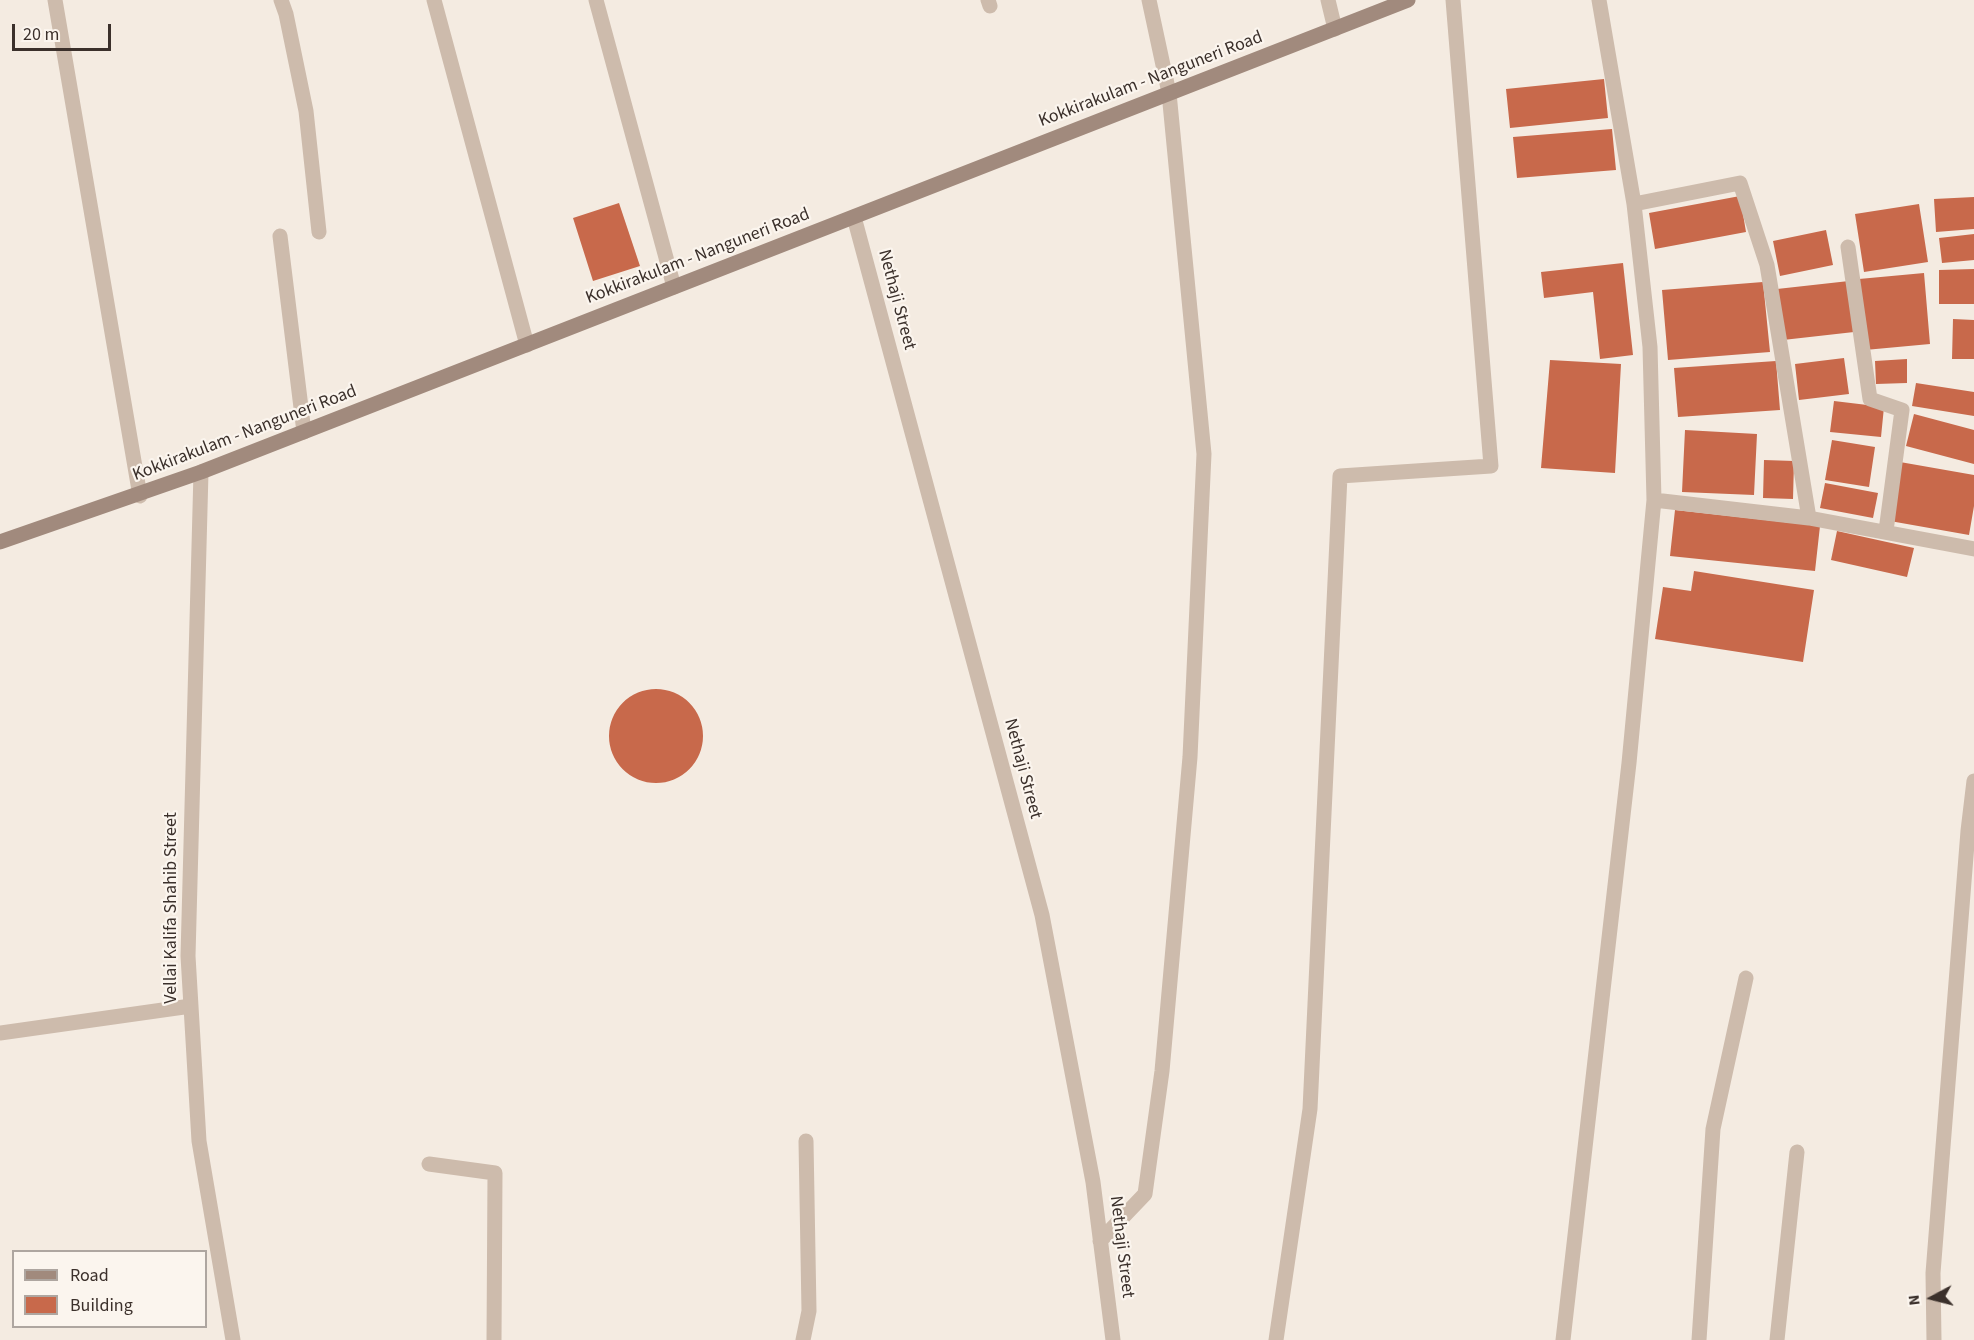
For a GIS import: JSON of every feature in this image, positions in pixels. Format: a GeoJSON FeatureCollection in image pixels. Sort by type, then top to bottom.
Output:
{"type":"FeatureCollection","features":[{"type":"Feature","properties":{"kind":"main road","name":"Kokkirakulam - Nanguneri Road"},"geometry":{"type":"LineString","coordinates":[[0,542],[140,496],[1408,0]]}},
{"type":"Feature","properties":{"kind":"street"},"geometry":{"type":"LineString","coordinates":[[55,0],[140,496]]}},
{"type":"Feature","properties":{"kind":"street"},"geometry":{"type":"LineString","coordinates":[[281,0],[286,14],[306,111],[319,232]]}},
{"type":"Feature","properties":{"kind":"street"},"geometry":{"type":"LineString","coordinates":[[434,0],[527,345]]}},
{"type":"Feature","properties":{"kind":"street"},"geometry":{"type":"LineString","coordinates":[[596,0],[674,287]]}},
{"type":"Feature","properties":{"kind":"street"},"geometry":{"type":"LineString","coordinates":[[1100,1241],[1145,1194],[1162,1071],[1190,757],[1204,454],[1169,93],[1149,0]]}},
{"type":"Feature","properties":{"kind":"street"},"geometry":{"type":"LineString","coordinates":[[1328,0],[1335,29]]}},
{"type":"Feature","properties":{"kind":"street"},"geometry":{"type":"LineString","coordinates":[[1276,1340],[1310,1109],[1340,476],[1491,466],[1453,0]]}},
{"type":"Feature","properties":{"kind":"street"},"geometry":{"type":"LineString","coordinates":[[1563,1340],[1629,763],[1654,500],[1650,347],[1634,204],[1599,0]]}},
{"type":"Feature","properties":{"kind":"street"},"geometry":{"type":"LineString","coordinates":[[1634,204],[1740,183],[1767,265],[1809,518]]}},
{"type":"Feature","properties":{"kind":"street","name":"Nethaji Street"},"geometry":{"type":"LineString","coordinates":[[854,217],[1042,915],[1093,1182],[1113,1340]]}},
{"type":"Feature","properties":{"kind":"street"},"geometry":{"type":"LineString","coordinates":[[280,236],[304,432]]}},
{"type":"Feature","properties":{"kind":"street"},"geometry":{"type":"LineString","coordinates":[[1848,247],[1870,399],[1902,410],[1886,531]]}},
{"type":"Feature","properties":{"kind":"street","name":"Vellai Kalifa Shahib Street"},"geometry":{"type":"LineString","coordinates":[[201,472],[188,956],[199,1140],[233,1340]]}},
{"type":"Feature","properties":{"kind":"street"},"geometry":{"type":"LineString","coordinates":[[1654,500],[1809,518],[1974,549]]}},
{"type":"Feature","properties":{"kind":"street"},"geometry":{"type":"LineString","coordinates":[[1934,1340],[1934,1273],[1967,843],[1974,782]]}},
{"type":"Feature","properties":{"kind":"street"},"geometry":{"type":"LineString","coordinates":[[1699,1340],[1713,1129],[1746,978]]}},
{"type":"Feature","properties":{"kind":"street"},"geometry":{"type":"LineString","coordinates":[[0,1034],[191,1006]]}},
{"type":"Feature","properties":{"kind":"street"},"geometry":{"type":"LineString","coordinates":[[803,1340],[809,1311],[806,1141]]}},
{"type":"Feature","properties":{"kind":"street"},"geometry":{"type":"LineString","coordinates":[[1777,1340],[1797,1152]]}},
{"type":"Feature","properties":{"kind":"street"},"geometry":{"type":"LineString","coordinates":[[429,1164],[495,1173],[494,1340]]}},
{"type":"Feature","properties":{"kind":"building"},"geometry":{"type":"Polygon","coordinates":[[[1604,79],[1608,118],[1510,128],[1506,89],[1604,79]]]}},
{"type":"Feature","properties":{"kind":"building"},"geometry":{"type":"Polygon","coordinates":[[[1612,129],[1616,170],[1517,178],[1513,137],[1612,129]]]}},
{"type":"Feature","properties":{"kind":"building"},"geometry":{"type":"Polygon","coordinates":[[[1740,196],[1746,232],[1655,249],[1649,213],[1740,196]]]}},
{"type":"Feature","properties":{"kind":"building"},"geometry":{"type":"Polygon","coordinates":[[[1974,197],[1974,229],[1936,232],[1934,199],[1974,197]]]}},
{"type":"Feature","properties":{"kind":"building"},"geometry":{"type":"Polygon","coordinates":[[[619,203],[640,266],[593,281],[573,218],[619,203]]]}},
{"type":"Feature","properties":{"kind":"building"},"geometry":{"type":"Polygon","coordinates":[[[1919,204],[1928,262],[1864,272],[1855,214],[1919,204]]]}},
{"type":"Feature","properties":{"kind":"building"},"geometry":{"type":"Polygon","coordinates":[[[1826,230],[1833,265],[1780,276],[1773,241],[1826,230]]]}},
{"type":"Feature","properties":{"kind":"building"},"geometry":{"type":"Polygon","coordinates":[[[1974,234],[1974,260],[1942,263],[1939,238],[1974,234]]]}},
{"type":"Feature","properties":{"kind":"building"},"geometry":{"type":"Polygon","coordinates":[[[1623,263],[1633,355],[1600,359],[1593,292],[1544,298],[1541,272],[1623,263]]]}},
{"type":"Feature","properties":{"kind":"building"},"geometry":{"type":"Polygon","coordinates":[[[1974,269],[1974,304],[1939,304],[1939,270],[1974,269]]]}},
{"type":"Feature","properties":{"kind":"building"},"geometry":{"type":"Polygon","coordinates":[[[1924,273],[1930,344],[1865,350],[1859,279],[1924,273]]]}},
{"type":"Feature","properties":{"kind":"building"},"geometry":{"type":"Polygon","coordinates":[[[1849,281],[1854,332],[1783,340],[1777,289],[1849,281]]]}},
{"type":"Feature","properties":{"kind":"building"},"geometry":{"type":"Polygon","coordinates":[[[1763,282],[1770,352],[1668,360],[1662,290],[1763,282]]]}},
{"type":"Feature","properties":{"kind":"building"},"geometry":{"type":"Polygon","coordinates":[[[1953,319],[1974,320],[1974,359],[1952,359],[1953,319]]]}},
{"type":"Feature","properties":{"kind":"building"},"geometry":{"type":"Polygon","coordinates":[[[1844,358],[1849,394],[1799,400],[1795,364],[1844,358]]]}},
{"type":"Feature","properties":{"kind":"building"},"geometry":{"type":"Polygon","coordinates":[[[1907,359],[1907,383],[1876,384],[1875,361],[1907,359]]]}},
{"type":"Feature","properties":{"kind":"building"},"geometry":{"type":"Polygon","coordinates":[[[1550,360],[1621,364],[1615,473],[1541,468],[1550,360]]]}},
{"type":"Feature","properties":{"kind":"building"},"geometry":{"type":"Polygon","coordinates":[[[1776,361],[1780,410],[1678,417],[1674,368],[1776,361]]]}},
{"type":"Feature","properties":{"kind":"building"},"geometry":{"type":"Polygon","coordinates":[[[1916,383],[1974,392],[1974,416],[1912,406],[1916,383]]]}},
{"type":"Feature","properties":{"kind":"building"},"geometry":{"type":"Polygon","coordinates":[[[1834,401],[1884,407],[1881,437],[1830,432],[1834,401]]]}},
{"type":"Feature","properties":{"kind":"building"},"geometry":{"type":"Polygon","coordinates":[[[1914,414],[1974,430],[1974,464],[1906,446],[1914,414]]]}},
{"type":"Feature","properties":{"kind":"building"},"geometry":{"type":"Polygon","coordinates":[[[1685,430],[1757,434],[1754,495],[1682,492],[1685,430]]]}},
{"type":"Feature","properties":{"kind":"building"},"geometry":{"type":"Polygon","coordinates":[[[1832,440],[1875,447],[1869,487],[1825,480],[1832,440]]]}},
{"type":"Feature","properties":{"kind":"building"},"geometry":{"type":"Polygon","coordinates":[[[1764,460],[1794,461],[1793,499],[1763,498],[1764,460]]]}},
{"type":"Feature","properties":{"kind":"building"},"geometry":{"type":"Polygon","coordinates":[[[1900,462],[1974,475],[1974,506],[1969,535],[1890,521],[1900,462]]]}},
{"type":"Feature","properties":{"kind":"building"},"geometry":{"type":"Polygon","coordinates":[[[1825,483],[1878,493],[1873,518],[1820,508],[1825,483]]]}},
{"type":"Feature","properties":{"kind":"building"},"geometry":{"type":"Polygon","coordinates":[[[1675,510],[1820,526],[1815,571],[1670,556],[1675,510]]]}},
{"type":"Feature","properties":{"kind":"building"},"geometry":{"type":"Polygon","coordinates":[[[1837,531],[1914,548],[1907,577],[1831,560],[1837,531]]]}},
{"type":"Feature","properties":{"kind":"building"},"geometry":{"type":"Polygon","coordinates":[[[1694,571],[1814,590],[1803,662],[1655,639],[1663,587],[1691,591],[1694,571]]]}},
{"type":"Feature","properties":{"kind":"building"},"geometry":{"type":"Polygon","coordinates":[[[656,689],[674,693],[689,703],[699,718],[703,736],[699,754],[689,769],[674,779],[656,783],[638,779],[623,769],[613,754],[609,736],[613,718],[623,703],[638,693],[656,689]]]}}]}
